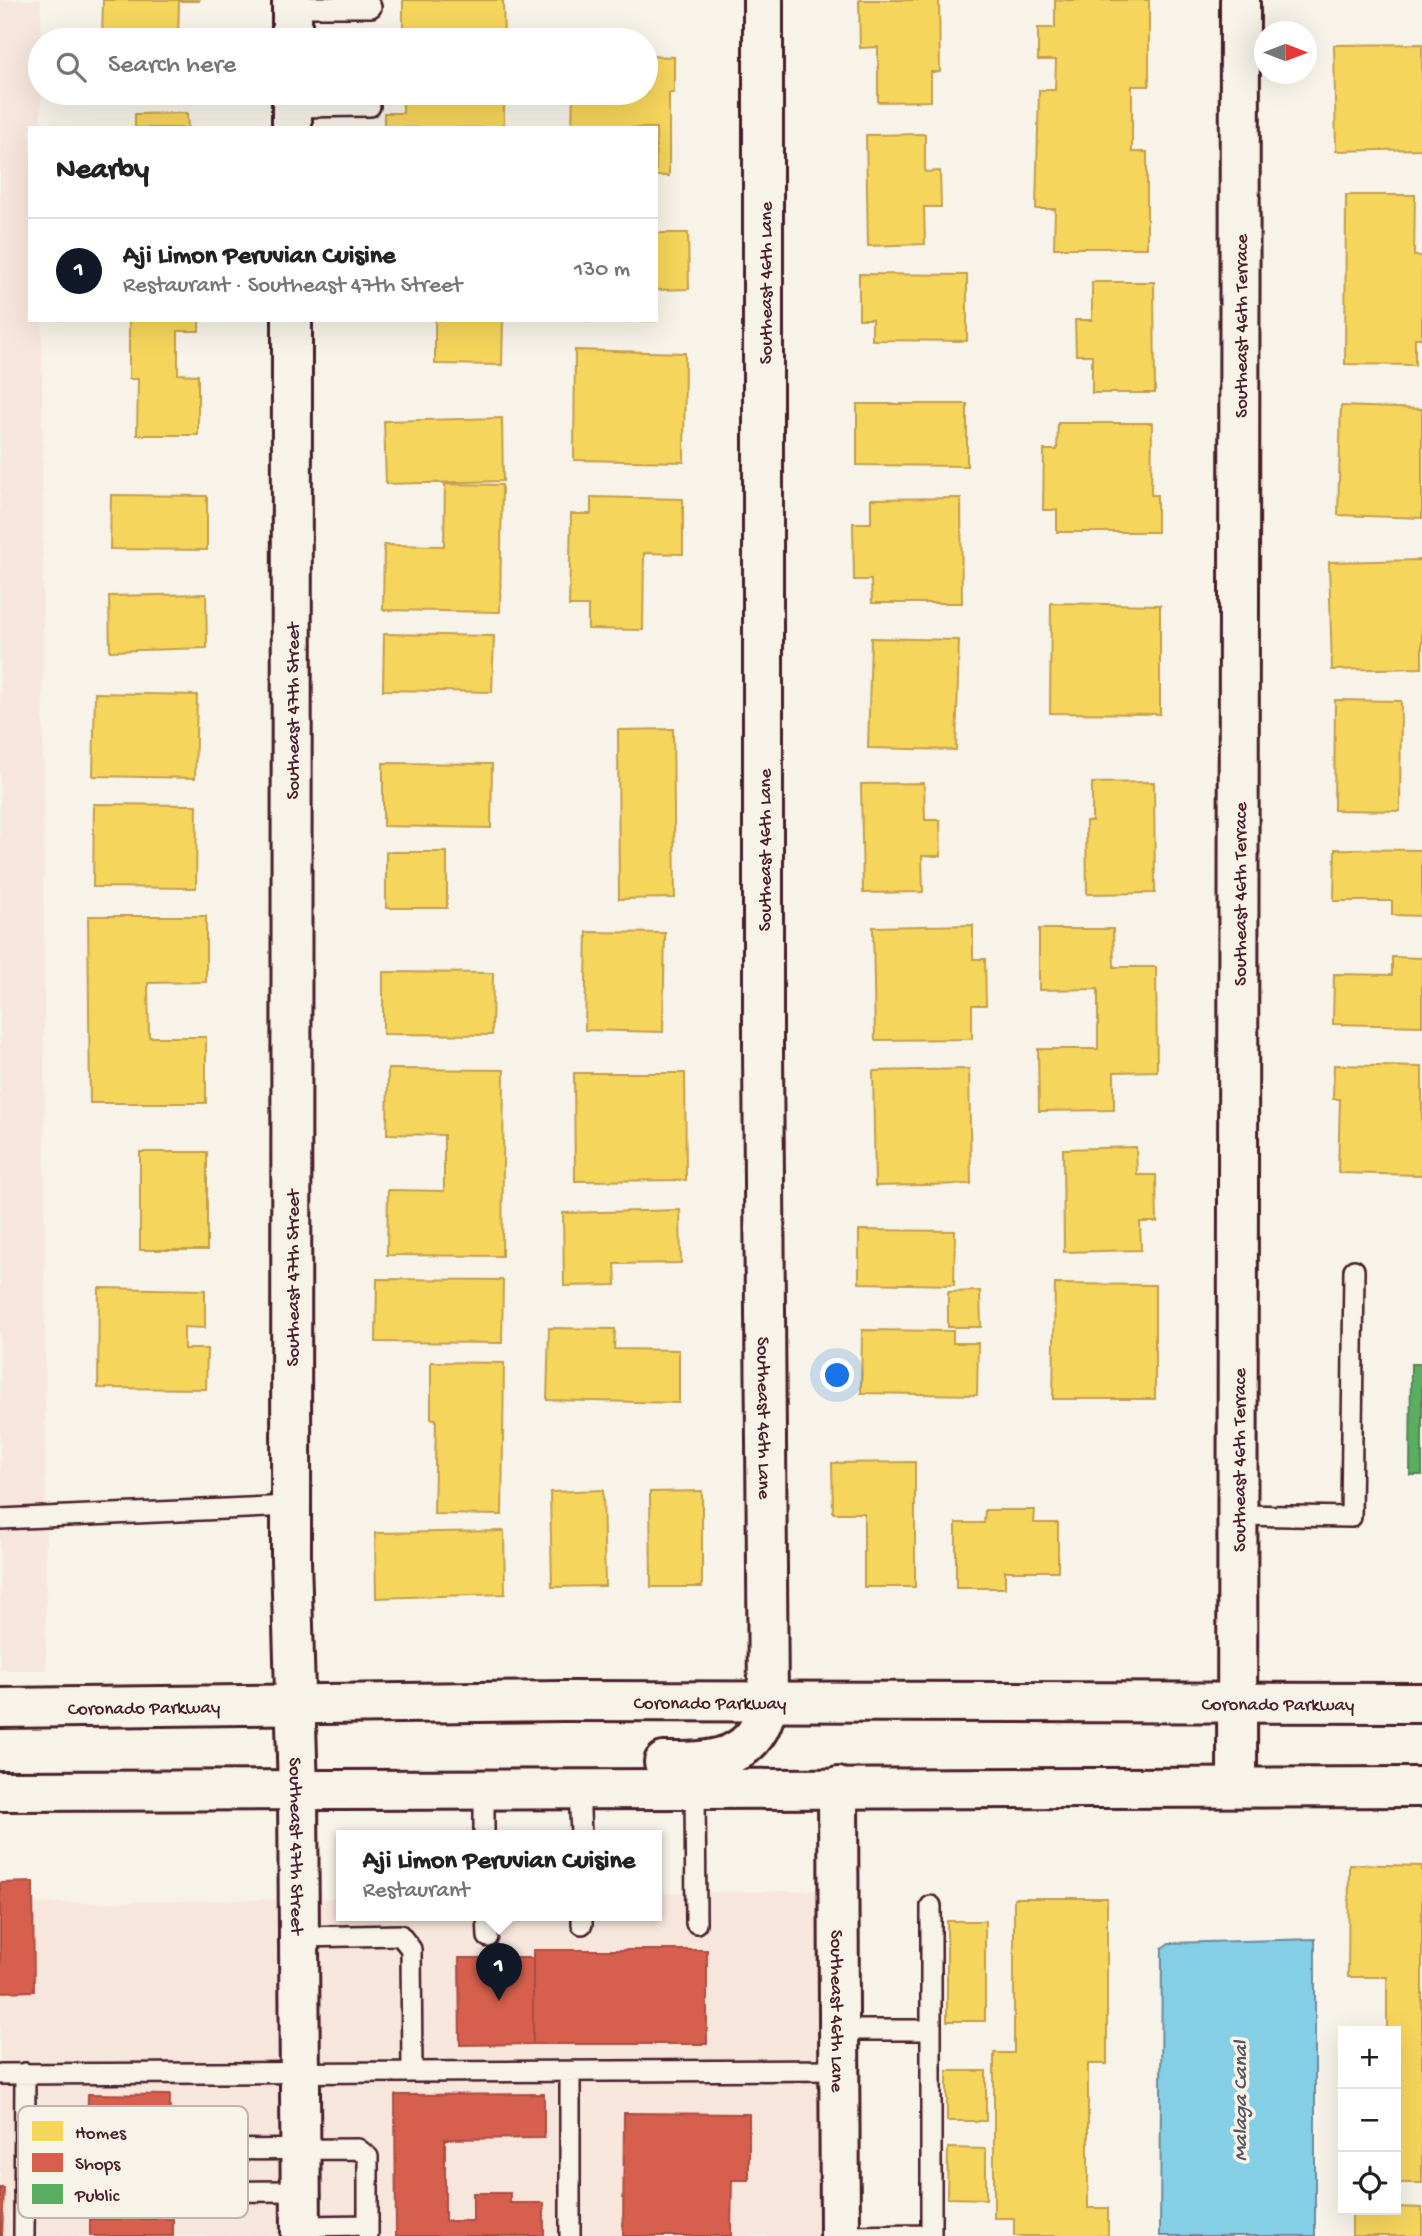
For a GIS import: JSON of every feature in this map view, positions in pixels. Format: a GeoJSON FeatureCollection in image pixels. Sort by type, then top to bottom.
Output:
{"type":"FeatureCollection","features":[{"type":"Feature","properties":{"kind":"street","name":"Southeast 46th Lane"},"geometry":{"type":"LineString","coordinates":[[764,0],[763,1051],[768,1700]]}},
{"type":"Feature","properties":{"kind":"street","name":"Southeast 46th Terrace"},"geometry":{"type":"LineString","coordinates":[[1237,1786],[1240,0]]}},
{"type":"Feature","properties":{"kind":"street","name":"Southeast 47th Street"},"geometry":{"type":"LineString","coordinates":[[292,322],[291,1506],[298,1790],[301,2218]]}},
{"type":"Feature","properties":{"kind":"street","name":"Coronado Parkway"},"geometry":{"type":"LineString","coordinates":[[0,1708],[768,1700],[1422,1703]]}},
{"type":"Feature","properties":{"kind":"street"},"geometry":{"type":"LineString","coordinates":[[579,1788],[613,1764],[705,1763],[729,1757],[750,1740],[765,1720],[768,1700]]}},
{"type":"Feature","properties":{"kind":"street","name":"Southeast 46th Lane"},"geometry":{"type":"LineString","coordinates":[[838,1787],[840,2236]]}},
{"type":"Feature","properties":{"kind":"street"},"geometry":{"type":"LineString","coordinates":[[0,1791],[1422,1787]]}},
{"type":"Feature","properties":{"kind":"lane"},"geometry":{"type":"LineString","coordinates":[[292,16],[371,7]]}},
{"type":"Feature","properties":{"kind":"lane"},"geometry":{"type":"LineString","coordinates":[[292,109],[370,106]]}},
{"type":"Feature","properties":{"kind":"lane"},"geometry":{"type":"LineString","coordinates":[[1237,1515],[1351,1517],[1354,1270]]}},
{"type":"Feature","properties":{"kind":"lane"},"geometry":{"type":"LineString","coordinates":[[0,1519],[291,1506]]}},
{"type":"Feature","properties":{"kind":"lane"},"geometry":{"type":"LineString","coordinates":[[695,1787],[696,1923]]}},
{"type":"Feature","properties":{"kind":"lane"},"geometry":{"type":"LineString","coordinates":[[484,1788],[484,1830]]}},
{"type":"Feature","properties":{"kind":"lane"},"geometry":{"type":"LineString","coordinates":[[579,1788],[581,1830]]}},
{"type":"Feature","properties":{"kind":"lane"},"geometry":{"type":"LineString","coordinates":[[840,2236],[931,2235],[931,1906]]}},
{"type":"Feature","properties":{"kind":"lane"},"geometry":{"type":"LineString","coordinates":[[487,1921],[488,1937]]}},
{"type":"Feature","properties":{"kind":"lane"},"geometry":{"type":"LineString","coordinates":[[300,1937],[400,1935],[411,1949],[412,2072]]}},
{"type":"Feature","properties":{"kind":"lane"},"geometry":{"type":"LineString","coordinates":[[840,2029],[931,2029]]}},
{"type":"Feature","properties":{"kind":"lane"},"geometry":{"type":"LineString","coordinates":[[0,2074],[840,2070]]}},
{"type":"Feature","properties":{"kind":"lane"},"geometry":{"type":"LineString","coordinates":[[570,2072],[570,2236]]}},
{"type":"Feature","properties":{"kind":"lane"},"geometry":{"type":"LineString","coordinates":[[25,2073],[25,2106]]}},
{"type":"Feature","properties":{"kind":"lane"},"geometry":{"type":"LineString","coordinates":[[248,2149],[358,2149],[368,2157],[368,2230],[301,2218],[248,2213]]}},
{"type":"Feature","properties":{"kind":"lane"},"geometry":{"type":"LineString","coordinates":[[24,2218],[24,2236]]}},
{"type":"Feature","properties":{"kind":"shaded area"},"geometry":{"type":"Polygon","coordinates":[[[0,0],[41,0],[41,28],[28,28],[28,105],[41,105],[41,126],[28,126],[28,322],[42,322],[46,1670],[0,1670],[0,0]]]}},
{"type":"Feature","properties":{"kind":"shaded area"},"geometry":{"type":"Polygon","coordinates":[[[851,1890],[849,2236],[0,2236],[0,1904],[336,1898],[336,1921],[662,1921],[662,1893],[851,1890]]]}},
{"type":"Feature","properties":{"kind":"water","name":"Malaga Canal"},"geometry":{"type":"Polygon","coordinates":[[[1315,1939],[1315,2236],[1160,2236],[1162,1948],[1169,1943],[1315,1939]]]}},
{"type":"Feature","properties":{"kind":"building: Homes"},"geometry":{"type":"Polygon","coordinates":[[[103,0],[199,0],[179,1],[178,28],[102,28],[103,0]]]}},
{"type":"Feature","properties":{"kind":"building: Homes"},"geometry":{"type":"Polygon","coordinates":[[[403,0],[503,0],[504,28],[403,28],[403,0]]]}},
{"type":"Feature","properties":{"kind":"building: Homes"},"geometry":{"type":"Polygon","coordinates":[[[859,0],[939,0],[940,72],[931,72],[931,101],[878,102],[878,47],[860,48],[859,0]]]}},
{"type":"Feature","properties":{"kind":"building: Homes"},"geometry":{"type":"Polygon","coordinates":[[[1055,0],[1149,0],[1149,86],[1132,86],[1132,152],[1147,152],[1147,248],[1054,248],[1055,209],[1036,209],[1039,90],[1055,90],[1056,60],[1038,60],[1038,28],[1055,28],[1055,0]]]}},
{"type":"Feature","properties":{"kind":"building: Homes"},"geometry":{"type":"Polygon","coordinates":[[[1422,44],[1422,149],[1336,151],[1334,45],[1422,44]]]}},
{"type":"Feature","properties":{"kind":"building: Homes"},"geometry":{"type":"Polygon","coordinates":[[[658,56],[674,57],[674,93],[669,93],[669,176],[658,176],[658,126],[572,126],[573,105],[658,105],[658,56]]]}},
{"type":"Feature","properties":{"kind":"building: Homes"},"geometry":{"type":"Polygon","coordinates":[[[403,105],[504,105],[504,126],[384,126],[384,113],[403,113],[403,105]]]}},
{"type":"Feature","properties":{"kind":"building: Homes"},"geometry":{"type":"Polygon","coordinates":[[[187,113],[188,126],[135,126],[135,114],[187,113]]]}},
{"type":"Feature","properties":{"kind":"building: Homes"},"geometry":{"type":"Polygon","coordinates":[[[925,134],[925,172],[940,171],[941,207],[924,207],[925,244],[868,246],[866,135],[925,134]]]}},
{"type":"Feature","properties":{"kind":"building: Homes"},"geometry":{"type":"Polygon","coordinates":[[[1346,195],[1415,195],[1414,256],[1422,256],[1422,338],[1415,338],[1415,365],[1345,364],[1346,195]]]}},
{"type":"Feature","properties":{"kind":"building: Homes"},"geometry":{"type":"Polygon","coordinates":[[[658,233],[688,233],[689,289],[658,290],[658,233]]]}},
{"type":"Feature","properties":{"kind":"building: Homes"},"geometry":{"type":"Polygon","coordinates":[[[859,274],[967,275],[967,341],[872,340],[872,319],[859,319],[859,274]]]}},
{"type":"Feature","properties":{"kind":"building: Homes"},"geometry":{"type":"Polygon","coordinates":[[[1092,282],[1154,282],[1155,393],[1092,393],[1092,355],[1076,355],[1075,320],[1092,320],[1092,282]]]}},
{"type":"Feature","properties":{"kind":"building: Homes"},"geometry":{"type":"Polygon","coordinates":[[[129,322],[199,322],[199,331],[178,331],[178,374],[198,375],[198,435],[137,435],[138,379],[129,379],[129,322]]]}},
{"type":"Feature","properties":{"kind":"building: Homes"},"geometry":{"type":"Polygon","coordinates":[[[435,322],[503,322],[502,365],[435,364],[435,322]]]}},
{"type":"Feature","properties":{"kind":"building: Homes"},"geometry":{"type":"Polygon","coordinates":[[[575,350],[685,353],[684,462],[574,460],[575,350]]]}},
{"type":"Feature","properties":{"kind":"building: Homes"},"geometry":{"type":"Polygon","coordinates":[[[857,404],[967,404],[967,466],[857,465],[857,404]]]}},
{"type":"Feature","properties":{"kind":"building: Homes"},"geometry":{"type":"Polygon","coordinates":[[[1341,406],[1422,409],[1422,518],[1338,515],[1341,406]]]}},
{"type":"Feature","properties":{"kind":"building: Homes"},"geometry":{"type":"Polygon","coordinates":[[[502,418],[503,481],[386,484],[384,421],[502,418]]]}},
{"type":"Feature","properties":{"kind":"building: Homes"},"geometry":{"type":"Polygon","coordinates":[[[1058,423],[1152,423],[1151,495],[1157,495],[1157,532],[1057,532],[1057,510],[1043,510],[1044,450],[1057,450],[1058,423]]]}},
{"type":"Feature","properties":{"kind":"building: Homes"},"geometry":{"type":"Polygon","coordinates":[[[445,484],[502,485],[500,612],[383,610],[384,545],[444,546],[445,484]]]}},
{"type":"Feature","properties":{"kind":"building: Homes"},"geometry":{"type":"Polygon","coordinates":[[[111,495],[207,496],[207,550],[110,549],[111,495]]]}},
{"type":"Feature","properties":{"kind":"building: Homes"},"geometry":{"type":"Polygon","coordinates":[[[591,497],[683,499],[683,554],[644,553],[643,630],[588,629],[588,606],[569,606],[571,514],[591,514],[591,497]]]}},
{"type":"Feature","properties":{"kind":"building: Homes"},"geometry":{"type":"Polygon","coordinates":[[[961,498],[962,603],[872,603],[871,580],[854,580],[853,523],[871,523],[871,499],[961,498]]]}},
{"type":"Feature","properties":{"kind":"building: Homes"},"geometry":{"type":"Polygon","coordinates":[[[1422,560],[1422,668],[1332,670],[1329,562],[1422,560]]]}},
{"type":"Feature","properties":{"kind":"building: Homes"},"geometry":{"type":"Polygon","coordinates":[[[206,594],[207,648],[110,651],[109,596],[206,594]]]}},
{"type":"Feature","properties":{"kind":"building: Homes"},"geometry":{"type":"Polygon","coordinates":[[[1051,603],[1160,605],[1160,714],[1050,713],[1051,603]]]}},
{"type":"Feature","properties":{"kind":"building: Homes"},"geometry":{"type":"Polygon","coordinates":[[[384,634],[494,636],[492,692],[383,690],[384,634]]]}},
{"type":"Feature","properties":{"kind":"building: Homes"},"geometry":{"type":"Polygon","coordinates":[[[871,638],[959,640],[956,750],[868,748],[871,638]]]}},
{"type":"Feature","properties":{"kind":"building: Homes"},"geometry":{"type":"Polygon","coordinates":[[[95,693],[197,695],[195,778],[93,776],[95,693]]]}},
{"type":"Feature","properties":{"kind":"building: Homes"},"geometry":{"type":"Polygon","coordinates":[[[1335,700],[1401,701],[1400,811],[1334,810],[1335,700]]]}},
{"type":"Feature","properties":{"kind":"building: Homes"},"geometry":{"type":"Polygon","coordinates":[[[673,729],[675,898],[619,899],[618,730],[673,729]]]}},
{"type":"Feature","properties":{"kind":"building: Homes"},"geometry":{"type":"Polygon","coordinates":[[[383,763],[492,764],[491,828],[383,826],[383,763]]]}},
{"type":"Feature","properties":{"kind":"building: Homes"},"geometry":{"type":"Polygon","coordinates":[[[1154,782],[1155,893],[1087,894],[1086,821],[1092,821],[1092,783],[1154,782]]]}},
{"type":"Feature","properties":{"kind":"building: Homes"},"geometry":{"type":"Polygon","coordinates":[[[924,783],[925,820],[940,820],[941,856],[922,856],[923,892],[863,893],[861,784],[924,783]]]}},
{"type":"Feature","properties":{"kind":"building: Homes"},"geometry":{"type":"Polygon","coordinates":[[[94,804],[197,805],[196,888],[93,887],[94,804]]]}},
{"type":"Feature","properties":{"kind":"building: Homes"},"geometry":{"type":"Polygon","coordinates":[[[1335,849],[1422,850],[1422,916],[1392,915],[1392,901],[1334,901],[1335,849]]]}},
{"type":"Feature","properties":{"kind":"building: Homes"},"geometry":{"type":"Polygon","coordinates":[[[386,852],[447,852],[447,908],[386,908],[386,852]]]}},
{"type":"Feature","properties":{"kind":"building: Homes"},"geometry":{"type":"Polygon","coordinates":[[[88,916],[206,916],[206,982],[148,983],[149,1037],[206,1037],[206,1103],[90,1103],[88,916]]]}},
{"type":"Feature","properties":{"kind":"building: Homes"},"geometry":{"type":"Polygon","coordinates":[[[973,925],[973,959],[985,959],[986,1005],[972,1005],[972,1039],[875,1040],[873,927],[973,925]]]}},
{"type":"Feature","properties":{"kind":"building: Homes"},"geometry":{"type":"Polygon","coordinates":[[[1039,929],[1113,929],[1114,967],[1156,967],[1157,1071],[1114,1072],[1114,1110],[1039,1111],[1038,1049],[1098,1049],[1098,989],[1039,990],[1039,929]]]}},
{"type":"Feature","properties":{"kind":"building: Homes"},"geometry":{"type":"Polygon","coordinates":[[[587,932],[665,933],[663,1032],[585,1030],[587,932]]]}},
{"type":"Feature","properties":{"kind":"building: Homes"},"geometry":{"type":"Polygon","coordinates":[[[1392,957],[1422,958],[1422,1026],[1333,1024],[1334,974],[1392,975],[1392,957]]]}},
{"type":"Feature","properties":{"kind":"building: Homes"},"geometry":{"type":"Polygon","coordinates":[[[383,972],[493,973],[492,1035],[383,1034],[383,972]]]}},
{"type":"Feature","properties":{"kind":"building: Homes"},"geometry":{"type":"Polygon","coordinates":[[[1334,1065],[1422,1067],[1422,1175],[1338,1173],[1340,1099],[1333,1099],[1334,1065]]]}},
{"type":"Feature","properties":{"kind":"building: Homes"},"geometry":{"type":"Polygon","coordinates":[[[388,1069],[504,1070],[502,1256],[387,1255],[388,1190],[444,1191],[444,1135],[387,1134],[388,1069]]]}},
{"type":"Feature","properties":{"kind":"building: Homes"},"geometry":{"type":"Polygon","coordinates":[[[969,1069],[971,1184],[875,1186],[873,1071],[969,1069]]]}},
{"type":"Feature","properties":{"kind":"building: Homes"},"geometry":{"type":"Polygon","coordinates":[[[574,1073],[685,1073],[686,1180],[575,1181],[574,1073]]]}},
{"type":"Feature","properties":{"kind":"building: Homes"},"geometry":{"type":"Polygon","coordinates":[[[1136,1147],[1137,1175],[1156,1175],[1157,1222],[1140,1222],[1141,1250],[1064,1252],[1063,1149],[1136,1147]]]}},
{"type":"Feature","properties":{"kind":"building: Homes"},"geometry":{"type":"Polygon","coordinates":[[[140,1152],[207,1152],[207,1250],[140,1250],[140,1152]]]}},
{"type":"Feature","properties":{"kind":"building: Homes"},"geometry":{"type":"Polygon","coordinates":[[[680,1210],[681,1263],[615,1264],[616,1285],[564,1286],[563,1213],[680,1210]]]}},
{"type":"Feature","properties":{"kind":"building: Homes"},"geometry":{"type":"Polygon","coordinates":[[[859,1230],[955,1231],[954,1285],[859,1283],[859,1230]]]}},
{"type":"Feature","properties":{"kind":"building: Homes"},"geometry":{"type":"Polygon","coordinates":[[[377,1279],[503,1280],[502,1343],[376,1342],[377,1279]]]}},
{"type":"Feature","properties":{"kind":"building: Homes"},"geometry":{"type":"Polygon","coordinates":[[[1055,1284],[1155,1285],[1155,1399],[1053,1399],[1055,1284]]]}},
{"type":"Feature","properties":{"kind":"building: Homes"},"geometry":{"type":"Polygon","coordinates":[[[99,1288],[205,1290],[205,1328],[184,1327],[184,1349],[207,1349],[206,1389],[98,1388],[99,1288]]]}},
{"type":"Feature","properties":{"kind":"building: Homes"},"geometry":{"type":"Polygon","coordinates":[[[980,1291],[981,1327],[948,1327],[948,1292],[980,1291]]]}},
{"type":"Feature","properties":{"kind":"building: Homes"},"geometry":{"type":"Polygon","coordinates":[[[549,1328],[615,1329],[614,1349],[679,1350],[679,1403],[547,1400],[549,1328]]]}},
{"type":"Feature","properties":{"kind":"building: Homes"},"geometry":{"type":"Polygon","coordinates":[[[862,1330],[953,1331],[953,1343],[978,1343],[977,1395],[861,1393],[862,1330]]]}},
{"type":"Feature","properties":{"kind":"building: Homes"},"geometry":{"type":"Polygon","coordinates":[[[431,1362],[504,1363],[502,1515],[434,1514],[436,1419],[431,1419],[431,1362]]]}},
{"type":"Feature","properties":{"kind":"building: Homes"},"geometry":{"type":"Polygon","coordinates":[[[915,1462],[915,1587],[864,1587],[864,1513],[833,1513],[832,1463],[915,1462]]]}},
{"type":"Feature","properties":{"kind":"building: Homes"},"geometry":{"type":"Polygon","coordinates":[[[603,1490],[605,1586],[552,1587],[550,1492],[603,1490]]]}},
{"type":"Feature","properties":{"kind":"building: Homes"},"geometry":{"type":"Polygon","coordinates":[[[702,1491],[702,1587],[651,1587],[650,1492],[702,1491]]]}},
{"type":"Feature","properties":{"kind":"building: Homes"},"geometry":{"type":"Polygon","coordinates":[[[985,1510],[1035,1510],[1034,1523],[1058,1523],[1058,1571],[1005,1571],[1005,1588],[956,1588],[956,1523],[984,1523],[985,1510]]]}},
{"type":"Feature","properties":{"kind":"building: Homes"},"geometry":{"type":"Polygon","coordinates":[[[504,1531],[505,1594],[376,1598],[375,1533],[504,1531]]]}},
{"type":"Feature","properties":{"kind":"building: Homes"},"geometry":{"type":"Polygon","coordinates":[[[1349,1864],[1422,1866],[1422,2183],[1401,2183],[1401,2026],[1387,2026],[1387,1977],[1348,1977],[1349,1864]]]}},
{"type":"Feature","properties":{"kind":"building: Homes"},"geometry":{"type":"Polygon","coordinates":[[[1014,1898],[1107,1898],[1107,2064],[1088,2064],[1088,2208],[1108,2208],[1108,2236],[1014,2236],[1014,2218],[994,2218],[994,2053],[1014,2053],[1014,1898]]]}},
{"type":"Feature","properties":{"kind":"building: Homes"},"geometry":{"type":"Polygon","coordinates":[[[947,1921],[985,1921],[985,2021],[947,2021],[947,1921]]]}},
{"type":"Feature","properties":{"kind":"building: Homes"},"geometry":{"type":"Polygon","coordinates":[[[947,2071],[986,2071],[986,2121],[947,2121],[947,2071]]]}},
{"type":"Feature","properties":{"kind":"building: Homes"},"geometry":{"type":"Polygon","coordinates":[[[948,2148],[986,2149],[986,2199],[947,2198],[948,2148]]]}},
{"type":"Feature","properties":{"kind":"building: Homes"},"geometry":{"type":"Polygon","coordinates":[[[1401,2207],[1422,2208],[1422,2236],[1352,2236],[1352,2215],[1401,2215],[1401,2207]]]}},
{"type":"Feature","properties":{"kind":"building: Shops"},"geometry":{"type":"Polygon","coordinates":[[[33,1882],[34,1991],[0,1992],[0,1883],[33,1882]]]}},
{"type":"Feature","properties":{"kind":"building: Shops"},"geometry":{"type":"Polygon","coordinates":[[[533,1950],[707,1950],[707,2044],[533,2044],[533,1950]]]}},
{"type":"Feature","properties":{"kind":"building: Shops"},"geometry":{"type":"Polygon","coordinates":[[[459,1958],[533,1958],[533,2044],[460,2045],[459,1958]]]}},
{"type":"Feature","properties":{"kind":"building: Shops"},"geometry":{"type":"Polygon","coordinates":[[[88,2094],[170,2095],[170,2106],[88,2106],[88,2094]]]}},
{"type":"Feature","properties":{"kind":"building: Shops"},"geometry":{"type":"Polygon","coordinates":[[[544,2094],[544,2138],[445,2139],[445,2221],[473,2221],[473,2193],[510,2193],[510,2203],[544,2203],[544,2236],[396,2236],[395,2095],[544,2094]]]}},
{"type":"Feature","properties":{"kind":"building: Shops"},"geometry":{"type":"Polygon","coordinates":[[[624,2113],[749,2114],[749,2180],[732,2180],[731,2236],[623,2236],[624,2113]]]}},
{"type":"Feature","properties":{"kind":"building: Shops"},"geometry":{"type":"Polygon","coordinates":[[[0,2188],[4,2188],[2,2236],[0,2236],[0,2188]]]}},
{"type":"Feature","properties":{"kind":"building: Shops"},"geometry":{"type":"Polygon","coordinates":[[[90,2219],[173,2219],[173,2236],[90,2236],[90,2219]]]}},
{"type":"Feature","properties":{"kind":"building: Public"},"geometry":{"type":"Polygon","coordinates":[[[1411,1364],[1422,1364],[1422,1475],[1410,1475],[1411,1364]]]}},
{"type":"Feature","properties":{"kind":"place","name":"Aji Limon Peruvian Cuisine"},"geometry":{"type":"Point","coordinates":[499,2001]}}]}
